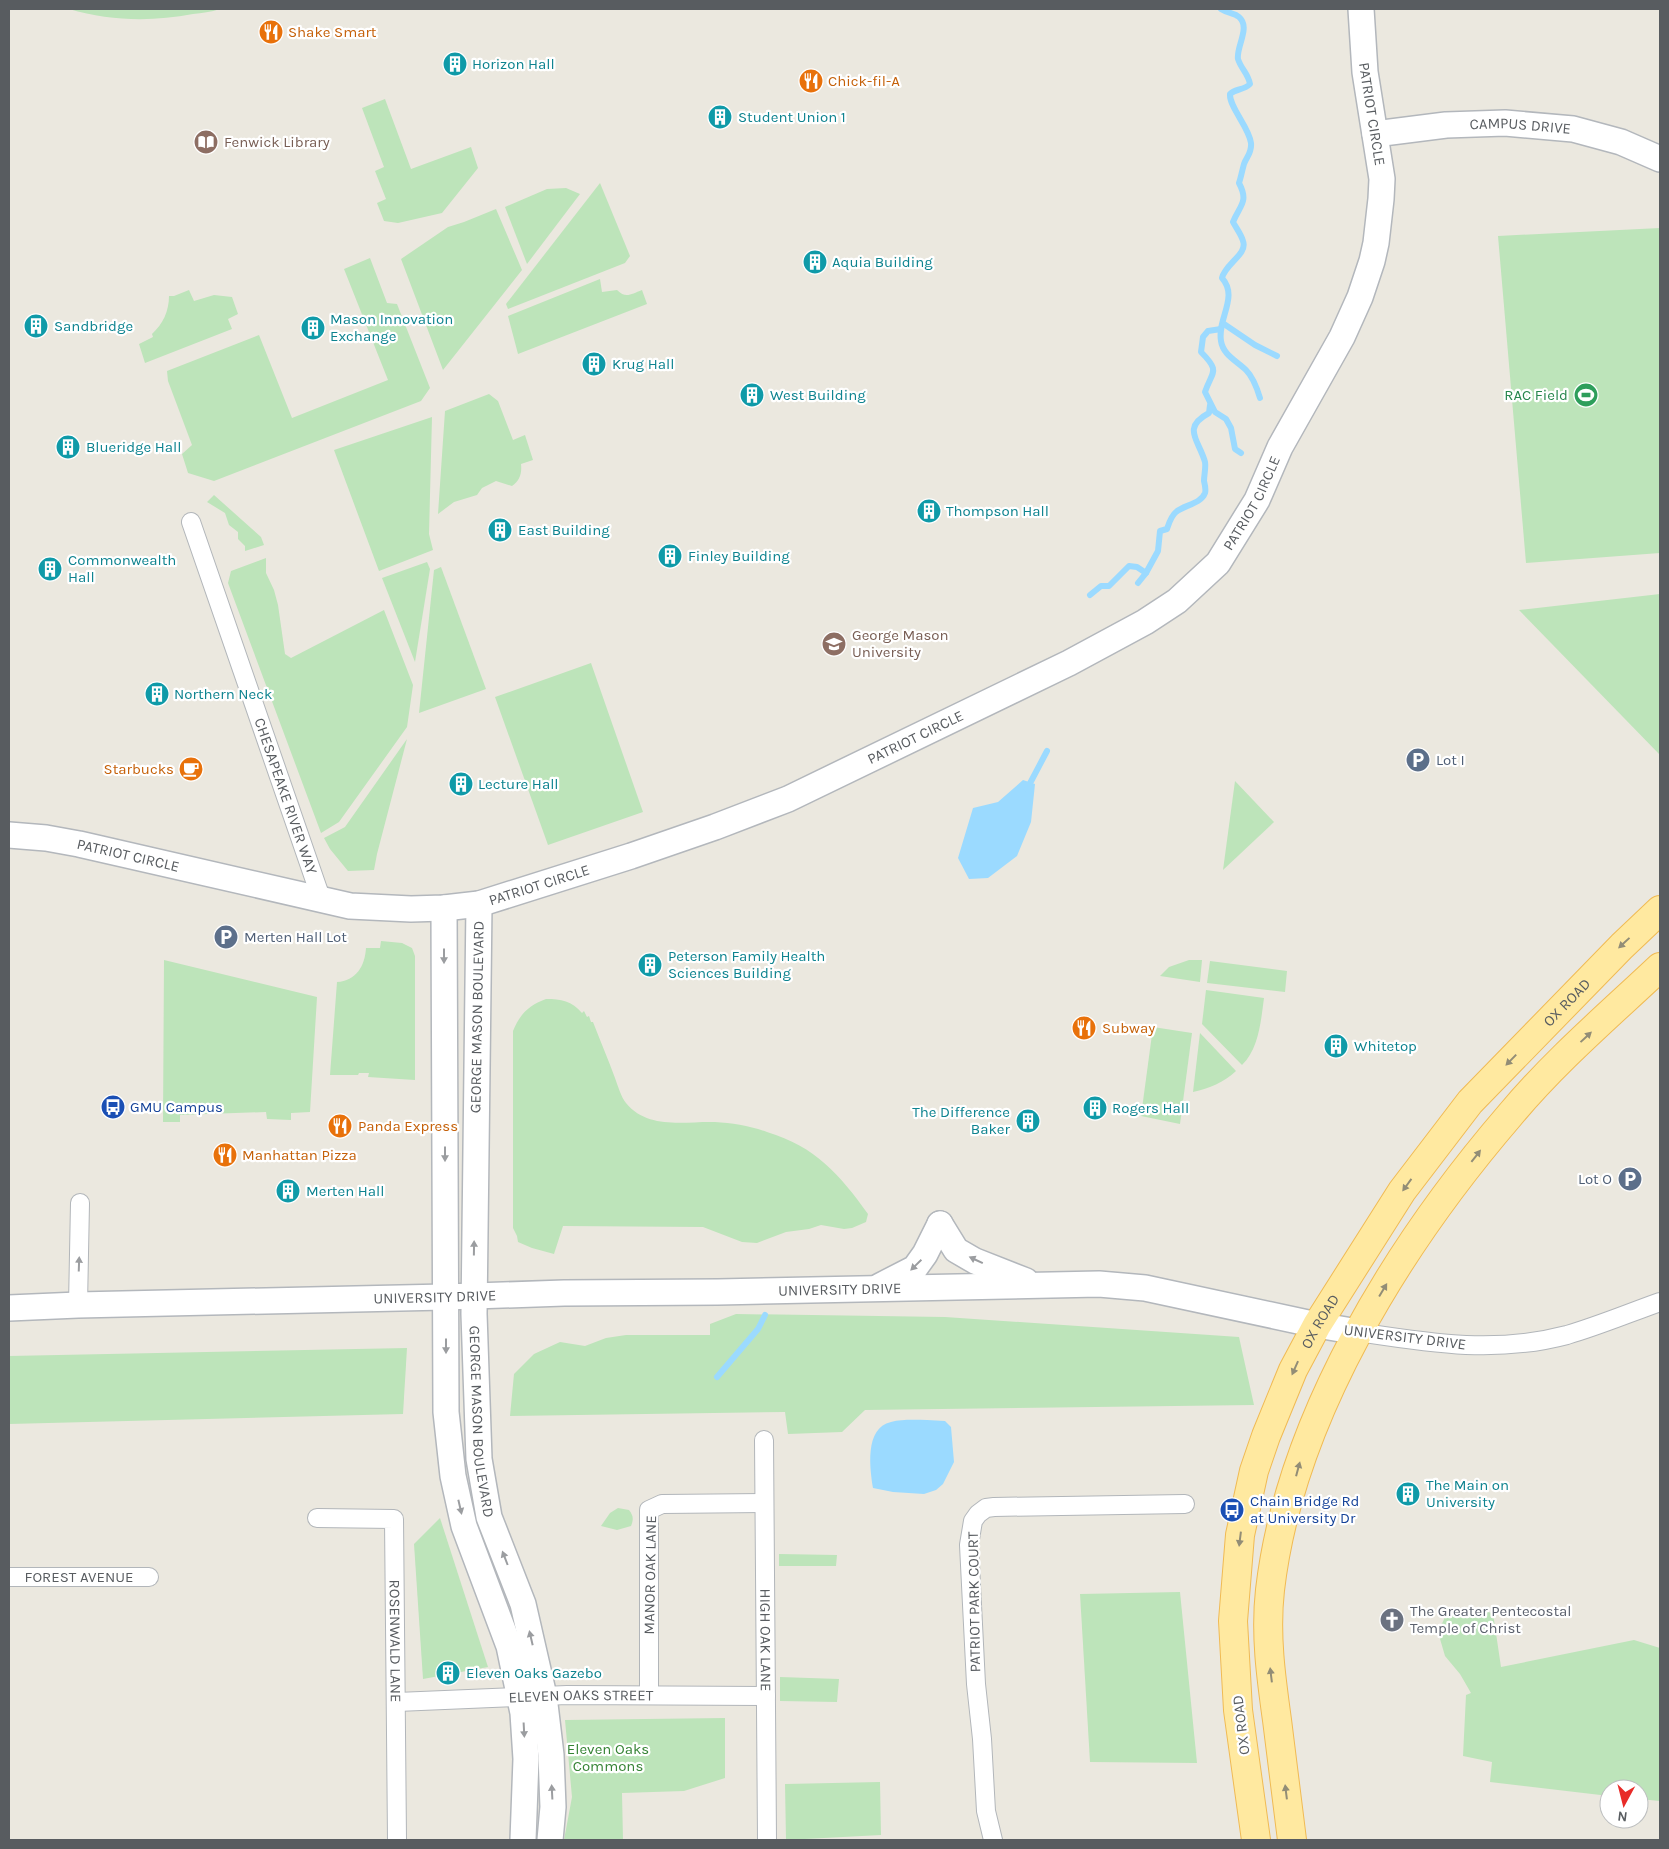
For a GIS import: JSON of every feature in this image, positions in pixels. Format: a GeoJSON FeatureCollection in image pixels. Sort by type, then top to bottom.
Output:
{"type":"FeatureCollection","features":[{"type":"Feature","properties":{"kind":"main road","name":"OX ROAD"},"geometry":{"type":"LineString","coordinates":[[1256,1840],[1238,1710],[1233,1621],[1240,1535],[1254,1471],[1293,1370],[1318,1325],[1402,1192],[1470,1102],[1622,946],[1660,910]]}},
{"type":"Feature","properties":{"kind":"main road"},"geometry":{"type":"LineString","coordinates":[[1292,1840],[1269,1663],[1268,1631],[1270,1590],[1279,1538],[1300,1459],[1358,1332],[1402,1259],[1468,1166],[1511,1113],[1566,1056],[1660,966]]}},
{"type":"Feature","properties":{"kind":"street","name":"PATRIOT CIRCLE"},"geometry":{"type":"LineString","coordinates":[[9,835],[46,838],[79,844],[350,906],[444,908],[479,904],[622,859],[715,827],[788,799],[1069,663],[1145,622],[1177,601],[1218,564],[1257,500],[1280,447],[1342,337],[1360,297],[1376,243],[1382,179],[1365,72],[1361,9]]}},
{"type":"Feature","properties":{"kind":"street","name":"CAMPUS DRIVE"},"geometry":{"type":"LineString","coordinates":[[1375,134],[1446,125],[1505,123],[1574,130],[1621,142],[1660,159]]}},
{"type":"Feature","properties":{"kind":"street","name":"CHESAPEAKE RIVER WAY"},"geometry":{"type":"LineString","coordinates":[[191,522],[322,901]]}},
{"type":"Feature","properties":{"kind":"street","name":"GEORGE MASON BOULEVARD"},"geometry":{"type":"LineString","coordinates":[[479,904],[474,1296],[479,1459],[489,1516],[523,1604],[532,1696],[523,1713],[526,1759],[523,1840]]}},
{"type":"Feature","properties":{"kind":"street","name":"GEORGE MASON BOULEVARD"},"geometry":{"type":"LineString","coordinates":[[444,908],[446,1412],[453,1476],[464,1526],[509,1646],[532,1696],[551,1755],[553,1807],[550,1840]]}},
{"type":"Feature","properties":{"kind":"street"},"geometry":{"type":"LineString","coordinates":[[78,1305],[80,1203]]}},
{"type":"Feature","properties":{"kind":"street"},"geometry":{"type":"LineString","coordinates":[[874,1288],[915,1268],[925,1254],[940,1224],[956,1250],[975,1261],[1037,1285]]}},
{"type":"Feature","properties":{"kind":"street","name":"UNIVERSITY DRIVE"},"geometry":{"type":"LineString","coordinates":[[9,1308],[576,1293],[1100,1284],[1144,1288],[1358,1332],[1440,1344],[1501,1346],[1568,1334],[1660,1302]]}},
{"type":"Feature","properties":{"kind":"street","name":"HIGH OAK LANE"},"geometry":{"type":"LineString","coordinates":[[764,1440],[766,1840]]}},
{"type":"Feature","properties":{"kind":"street","name":"MANOR OAK LANE"},"geometry":{"type":"LineString","coordinates":[[649,1694],[648,1510],[662,1504],[764,1502]]}},
{"type":"Feature","properties":{"kind":"street","name":"PATRIOT PARK COURT"},"geometry":{"type":"LineString","coordinates":[[993,1840],[986,1811],[982,1738],[976,1684],[969,1545],[973,1521],[986,1508],[994,1506],[1185,1504]]}},
{"type":"Feature","properties":{"kind":"street","name":"ROSENWALD LANE"},"geometry":{"type":"LineString","coordinates":[[317,1518],[394,1520],[397,1840]]}},
{"type":"Feature","properties":{"kind":"street","name":"FOREST AVENUE"},"geometry":{"type":"LineString","coordinates":[[9,1577],[149,1577]]}},
{"type":"Feature","properties":{"kind":"street","name":"ELEVEN OAKS STREET"},"geometry":{"type":"LineString","coordinates":[[397,1702],[532,1696],[649,1694],[766,1696]]}},
{"type":"Feature","properties":{"kind":"green space"},"geometry":{"type":"Polygon","coordinates":[[[69,9],[220,9],[177,17],[131,19],[100,16],[69,9]]]}},
{"type":"Feature","properties":{"kind":"green space"},"geometry":{"type":"Polygon","coordinates":[[[385,99],[411,169],[471,147],[478,168],[442,213],[398,223],[384,221],[377,203],[386,199],[375,171],[384,167],[362,108],[385,99]]]}},
{"type":"Feature","properties":{"kind":"green space"},"geometry":{"type":"Polygon","coordinates":[[[600,183],[630,256],[625,263],[508,309],[506,304],[600,183]]]}},
{"type":"Feature","properties":{"kind":"green space"},"geometry":{"type":"Polygon","coordinates":[[[566,188],[580,194],[527,264],[505,207],[547,189],[566,188]]]}},
{"type":"Feature","properties":{"kind":"green space"},"geometry":{"type":"Polygon","coordinates":[[[496,209],[522,270],[443,370],[401,259],[448,227],[496,209]]]}},
{"type":"Feature","properties":{"kind":"green space","name":"RAC Field"},"geometry":{"type":"Polygon","coordinates":[[[1660,228],[1660,553],[1526,563],[1498,236],[1660,228]]]}},
{"type":"Feature","properties":{"kind":"green space"},"geometry":{"type":"Polygon","coordinates":[[[370,258],[387,303],[397,304],[430,388],[421,401],[214,481],[188,473],[182,454],[192,445],[168,381],[167,371],[259,335],[292,418],[388,380],[344,269],[370,258]]]}},
{"type":"Feature","properties":{"kind":"green space"},"geometry":{"type":"Polygon","coordinates":[[[600,279],[602,292],[617,290],[620,293],[629,295],[642,290],[647,304],[518,354],[508,316],[600,279]]]}},
{"type":"Feature","properties":{"kind":"green space"},"geometry":{"type":"Polygon","coordinates":[[[189,290],[194,301],[214,295],[232,297],[238,314],[228,319],[232,329],[145,363],[139,344],[153,337],[152,334],[165,317],[169,296],[189,290]]]}},
{"type":"Feature","properties":{"kind":"green space"},"geometry":{"type":"Polygon","coordinates":[[[489,394],[498,401],[513,440],[525,435],[533,460],[521,464],[520,477],[512,486],[496,481],[482,488],[477,495],[454,502],[438,514],[445,411],[489,394]]]}},
{"type":"Feature","properties":{"kind":"green space"},"geometry":{"type":"Polygon","coordinates":[[[432,417],[429,534],[433,550],[379,571],[334,450],[432,417]]]}},
{"type":"Feature","properties":{"kind":"green space"},"geometry":{"type":"Polygon","coordinates":[[[214,495],[261,537],[264,545],[245,551],[245,546],[238,539],[238,532],[229,525],[225,513],[207,502],[214,495]]]}},
{"type":"Feature","properties":{"kind":"green space"},"geometry":{"type":"Polygon","coordinates":[[[266,558],[266,573],[274,590],[278,605],[285,654],[291,658],[384,610],[413,685],[407,727],[339,822],[321,833],[228,583],[231,571],[266,558]]]}},
{"type":"Feature","properties":{"kind":"green space"},"geometry":{"type":"Polygon","coordinates":[[[427,562],[430,569],[415,662],[382,578],[427,562]]]}},
{"type":"Feature","properties":{"kind":"green space"},"geometry":{"type":"Polygon","coordinates":[[[441,567],[486,689],[419,713],[434,570],[441,567]]]}},
{"type":"Feature","properties":{"kind":"green space"},"geometry":{"type":"Polygon","coordinates":[[[1660,594],[1660,755],[1519,610],[1660,594]]]}},
{"type":"Feature","properties":{"kind":"green space"},"geometry":{"type":"Polygon","coordinates":[[[591,663],[643,812],[548,845],[495,697],[591,663]]]}},
{"type":"Feature","properties":{"kind":"green space"},"geometry":{"type":"Polygon","coordinates":[[[407,739],[374,870],[348,871],[330,849],[324,838],[345,827],[407,739]]]}},
{"type":"Feature","properties":{"kind":"green space"},"geometry":{"type":"Polygon","coordinates":[[[1235,781],[1274,822],[1223,870],[1235,781]]]}},
{"type":"Feature","properties":{"kind":"green space"},"geometry":{"type":"Polygon","coordinates":[[[381,941],[402,943],[412,948],[415,956],[415,1080],[368,1077],[369,1073],[330,1075],[337,982],[354,976],[364,961],[366,948],[380,948],[381,941]]]}},
{"type":"Feature","properties":{"kind":"green space"},"geometry":{"type":"Polygon","coordinates":[[[164,960],[317,997],[310,1112],[291,1113],[291,1120],[267,1119],[266,1112],[180,1115],[180,1122],[163,1122],[164,960]]]}},
{"type":"Feature","properties":{"kind":"green space"},"geometry":{"type":"Polygon","coordinates":[[[1189,960],[1202,960],[1200,982],[1160,976],[1169,967],[1189,960]]]}},
{"type":"Feature","properties":{"kind":"green space"},"geometry":{"type":"Polygon","coordinates":[[[1210,961],[1287,971],[1285,992],[1207,983],[1210,961]]]}},
{"type":"Feature","properties":{"kind":"green space"},"geometry":{"type":"Polygon","coordinates":[[[1206,990],[1264,998],[1256,1043],[1242,1065],[1202,1024],[1206,990]]]}},
{"type":"Feature","properties":{"kind":"green space"},"geometry":{"type":"Polygon","coordinates":[[[546,999],[566,1001],[582,1013],[584,1011],[587,1017],[589,1016],[623,1098],[635,1112],[656,1121],[679,1123],[715,1122],[741,1125],[784,1138],[813,1154],[836,1174],[868,1214],[866,1222],[844,1229],[821,1225],[809,1229],[786,1232],[757,1243],[742,1242],[703,1227],[563,1226],[554,1254],[518,1242],[513,1228],[513,1031],[526,1011],[546,999]]]}},
{"type":"Feature","properties":{"kind":"green space"},"geometry":{"type":"Polygon","coordinates":[[[1153,1027],[1192,1033],[1180,1124],[1141,1116],[1153,1027]]]}},
{"type":"Feature","properties":{"kind":"green space"},"geometry":{"type":"Polygon","coordinates":[[[1200,1033],[1236,1071],[1216,1084],[1193,1092],[1200,1033]]]}},
{"type":"Feature","properties":{"kind":"green space"},"geometry":{"type":"Polygon","coordinates":[[[736,1314],[945,1317],[1239,1337],[1254,1405],[865,1410],[842,1432],[788,1434],[785,1412],[510,1416],[514,1374],[534,1354],[560,1342],[585,1346],[606,1338],[626,1335],[710,1335],[710,1324],[736,1314]]]}},
{"type":"Feature","properties":{"kind":"green space"},"geometry":{"type":"Polygon","coordinates":[[[407,1348],[403,1414],[9,1424],[9,1356],[407,1348]]]}},
{"type":"Feature","properties":{"kind":"green space"},"geometry":{"type":"Polygon","coordinates":[[[618,1508],[629,1510],[633,1519],[631,1526],[617,1530],[601,1526],[610,1513],[618,1508]]]}},
{"type":"Feature","properties":{"kind":"green space"},"geometry":{"type":"Polygon","coordinates":[[[440,1518],[488,1667],[423,1679],[414,1544],[440,1518]]]}},
{"type":"Feature","properties":{"kind":"green space"},"geometry":{"type":"Polygon","coordinates":[[[779,1554],[837,1555],[836,1566],[779,1566],[779,1554]]]}},
{"type":"Feature","properties":{"kind":"green space"},"geometry":{"type":"Polygon","coordinates":[[[1180,1592],[1197,1763],[1090,1762],[1080,1594],[1180,1592]]]}},
{"type":"Feature","properties":{"kind":"green space"},"geometry":{"type":"Polygon","coordinates":[[[1470,1609],[1493,1613],[1501,1667],[1634,1640],[1660,1648],[1660,1801],[1649,1800],[1649,1779],[1599,1779],[1599,1795],[1490,1782],[1492,1762],[1463,1756],[1466,1695],[1471,1693],[1460,1674],[1445,1656],[1438,1632],[1447,1613],[1470,1609]]]}},
{"type":"Feature","properties":{"kind":"green space"},"geometry":{"type":"Polygon","coordinates":[[[780,1677],[839,1679],[837,1702],[780,1701],[780,1677]]]}},
{"type":"Feature","properties":{"kind":"green space","name":"Eleven Oaks Commons"},"geometry":{"type":"Polygon","coordinates":[[[725,1718],[725,1778],[684,1791],[622,1793],[623,1840],[564,1840],[572,1797],[565,1720],[725,1718]]]}},
{"type":"Feature","properties":{"kind":"green space"},"geometry":{"type":"Polygon","coordinates":[[[880,1782],[881,1835],[786,1840],[785,1784],[880,1782]]]}},
{"type":"Feature","properties":{"kind":"water"},"geometry":{"type":"Polygon","coordinates":[[[1023,780],[1035,784],[1031,822],[1017,856],[988,878],[969,879],[958,858],[973,808],[998,802],[1023,780]]]}},
{"type":"Feature","properties":{"kind":"water"},"geometry":{"type":"Polygon","coordinates":[[[945,1421],[951,1427],[954,1462],[943,1484],[936,1490],[924,1494],[893,1492],[873,1488],[870,1460],[876,1432],[882,1426],[891,1422],[945,1421]]]}},
{"type":"Feature","properties":{"kind":"waterway"},"geometry":{"type":"LineString","coordinates":[[1221,9],[1237,16],[1244,26],[1238,59],[1250,84],[1230,94],[1233,105],[1247,130],[1251,143],[1250,152],[1244,164],[1239,183],[1243,199],[1233,222],[1244,246],[1239,255],[1227,268],[1222,278],[1227,285],[1228,300],[1222,325],[1221,341],[1227,354],[1251,376],[1260,398]]}},
{"type":"Feature","properties":{"kind":"waterway"},"geometry":{"type":"LineString","coordinates":[[1224,324],[1255,345],[1277,356]]}},
{"type":"Feature","properties":{"kind":"waterway"},"geometry":{"type":"LineString","coordinates":[[1221,329],[1208,331],[1203,337],[1201,352],[1213,368],[1205,392],[1215,412],[1226,419],[1231,428],[1235,449],[1241,453]]}},
{"type":"Feature","properties":{"kind":"waterway"},"geometry":{"type":"LineString","coordinates":[[1138,583],[1158,551],[1160,531],[1167,529],[1171,518],[1176,512],[1200,500],[1205,493],[1205,462],[1196,441],[1194,429],[1196,424],[1209,413],[1210,405]]}},
{"type":"Feature","properties":{"kind":"waterway"},"geometry":{"type":"LineString","coordinates":[[1090,595],[1101,586],[1109,586],[1129,566],[1137,567],[1146,573]]}},
{"type":"Feature","properties":{"kind":"waterway"},"geometry":{"type":"LineString","coordinates":[[1027,789],[1047,751]]}},
{"type":"Feature","properties":{"kind":"waterway"},"geometry":{"type":"LineString","coordinates":[[717,1377],[758,1329],[765,1315]]}},
{"type":"Feature","properties":{"kind":"place","name":"Shake Smart"},"geometry":{"type":"Point","coordinates":[271,32]}},
{"type":"Feature","properties":{"kind":"place","name":"Horizon Hall"},"geometry":{"type":"Point","coordinates":[455,64]}},
{"type":"Feature","properties":{"kind":"place","name":"Chick-fil-A"},"geometry":{"type":"Point","coordinates":[811,81]}},
{"type":"Feature","properties":{"kind":"place","name":"Student Union 1"},"geometry":{"type":"Point","coordinates":[720,117]}},
{"type":"Feature","properties":{"kind":"place","name":"Fenwick Library"},"geometry":{"type":"Point","coordinates":[206,142]}},
{"type":"Feature","properties":{"kind":"place","name":"Aquia Building"},"geometry":{"type":"Point","coordinates":[815,262]}},
{"type":"Feature","properties":{"kind":"place","name":"Sandbridge"},"geometry":{"type":"Point","coordinates":[36,326]}},
{"type":"Feature","properties":{"kind":"place","name":"Mason Innovation Exchange"},"geometry":{"type":"Point","coordinates":[313,328]}},
{"type":"Feature","properties":{"kind":"place","name":"Krug Hall"},"geometry":{"type":"Point","coordinates":[594,364]}},
{"type":"Feature","properties":{"kind":"place","name":"West Building"},"geometry":{"type":"Point","coordinates":[752,395]}},
{"type":"Feature","properties":{"kind":"place","name":"RAC Field"},"geometry":{"type":"Point","coordinates":[1586,395]}},
{"type":"Feature","properties":{"kind":"place","name":"Blueridge Hall"},"geometry":{"type":"Point","coordinates":[68,447]}},
{"type":"Feature","properties":{"kind":"place","name":"Thompson Hall"},"geometry":{"type":"Point","coordinates":[929,511]}},
{"type":"Feature","properties":{"kind":"place","name":"East Building"},"geometry":{"type":"Point","coordinates":[500,530]}},
{"type":"Feature","properties":{"kind":"place","name":"Finley Building"},"geometry":{"type":"Point","coordinates":[670,556]}},
{"type":"Feature","properties":{"kind":"place","name":"Commonwealth Hall"},"geometry":{"type":"Point","coordinates":[50,569]}},
{"type":"Feature","properties":{"kind":"place","name":"George Mason University"},"geometry":{"type":"Point","coordinates":[834,644]}},
{"type":"Feature","properties":{"kind":"place","name":"Northern Neck"},"geometry":{"type":"Point","coordinates":[157,694]}},
{"type":"Feature","properties":{"kind":"place","name":"Lot I"},"geometry":{"type":"Point","coordinates":[1418,760]}},
{"type":"Feature","properties":{"kind":"place","name":"Starbucks"},"geometry":{"type":"Point","coordinates":[191,769]}},
{"type":"Feature","properties":{"kind":"place","name":"Lecture Hall"},"geometry":{"type":"Point","coordinates":[461,784]}},
{"type":"Feature","properties":{"kind":"place","name":"Merten Hall Lot"},"geometry":{"type":"Point","coordinates":[226,937]}},
{"type":"Feature","properties":{"kind":"place","name":"Peterson Family Health Sciences Building"},"geometry":{"type":"Point","coordinates":[650,965]}},
{"type":"Feature","properties":{"kind":"place","name":"Subway"},"geometry":{"type":"Point","coordinates":[1084,1028]}},
{"type":"Feature","properties":{"kind":"place","name":"Whitetop"},"geometry":{"type":"Point","coordinates":[1336,1046]}},
{"type":"Feature","properties":{"kind":"place","name":"GMU Campus"},"geometry":{"type":"Point","coordinates":[113,1107]}},
{"type":"Feature","properties":{"kind":"place","name":"Rogers Hall"},"geometry":{"type":"Point","coordinates":[1095,1108]}},
{"type":"Feature","properties":{"kind":"place","name":"The Difference Baker"},"geometry":{"type":"Point","coordinates":[1028,1121]}},
{"type":"Feature","properties":{"kind":"place","name":"Panda Express"},"geometry":{"type":"Point","coordinates":[340,1126]}},
{"type":"Feature","properties":{"kind":"place","name":"Manhattan Pizza"},"geometry":{"type":"Point","coordinates":[225,1155]}},
{"type":"Feature","properties":{"kind":"place","name":"Lot O"},"geometry":{"type":"Point","coordinates":[1630,1179]}},
{"type":"Feature","properties":{"kind":"place","name":"Merten Hall"},"geometry":{"type":"Point","coordinates":[288,1191]}},
{"type":"Feature","properties":{"kind":"place","name":"The Main on University"},"geometry":{"type":"Point","coordinates":[1408,1494]}},
{"type":"Feature","properties":{"kind":"place","name":"Chain Bridge Rd at University Dr"},"geometry":{"type":"Point","coordinates":[1232,1510]}},
{"type":"Feature","properties":{"kind":"place","name":"The Greater Pentecostal Temple of Christ"},"geometry":{"type":"Point","coordinates":[1392,1620]}},
{"type":"Feature","properties":{"kind":"place","name":"Eleven Oaks Gazebo"},"geometry":{"type":"Point","coordinates":[448,1673]}}]}
